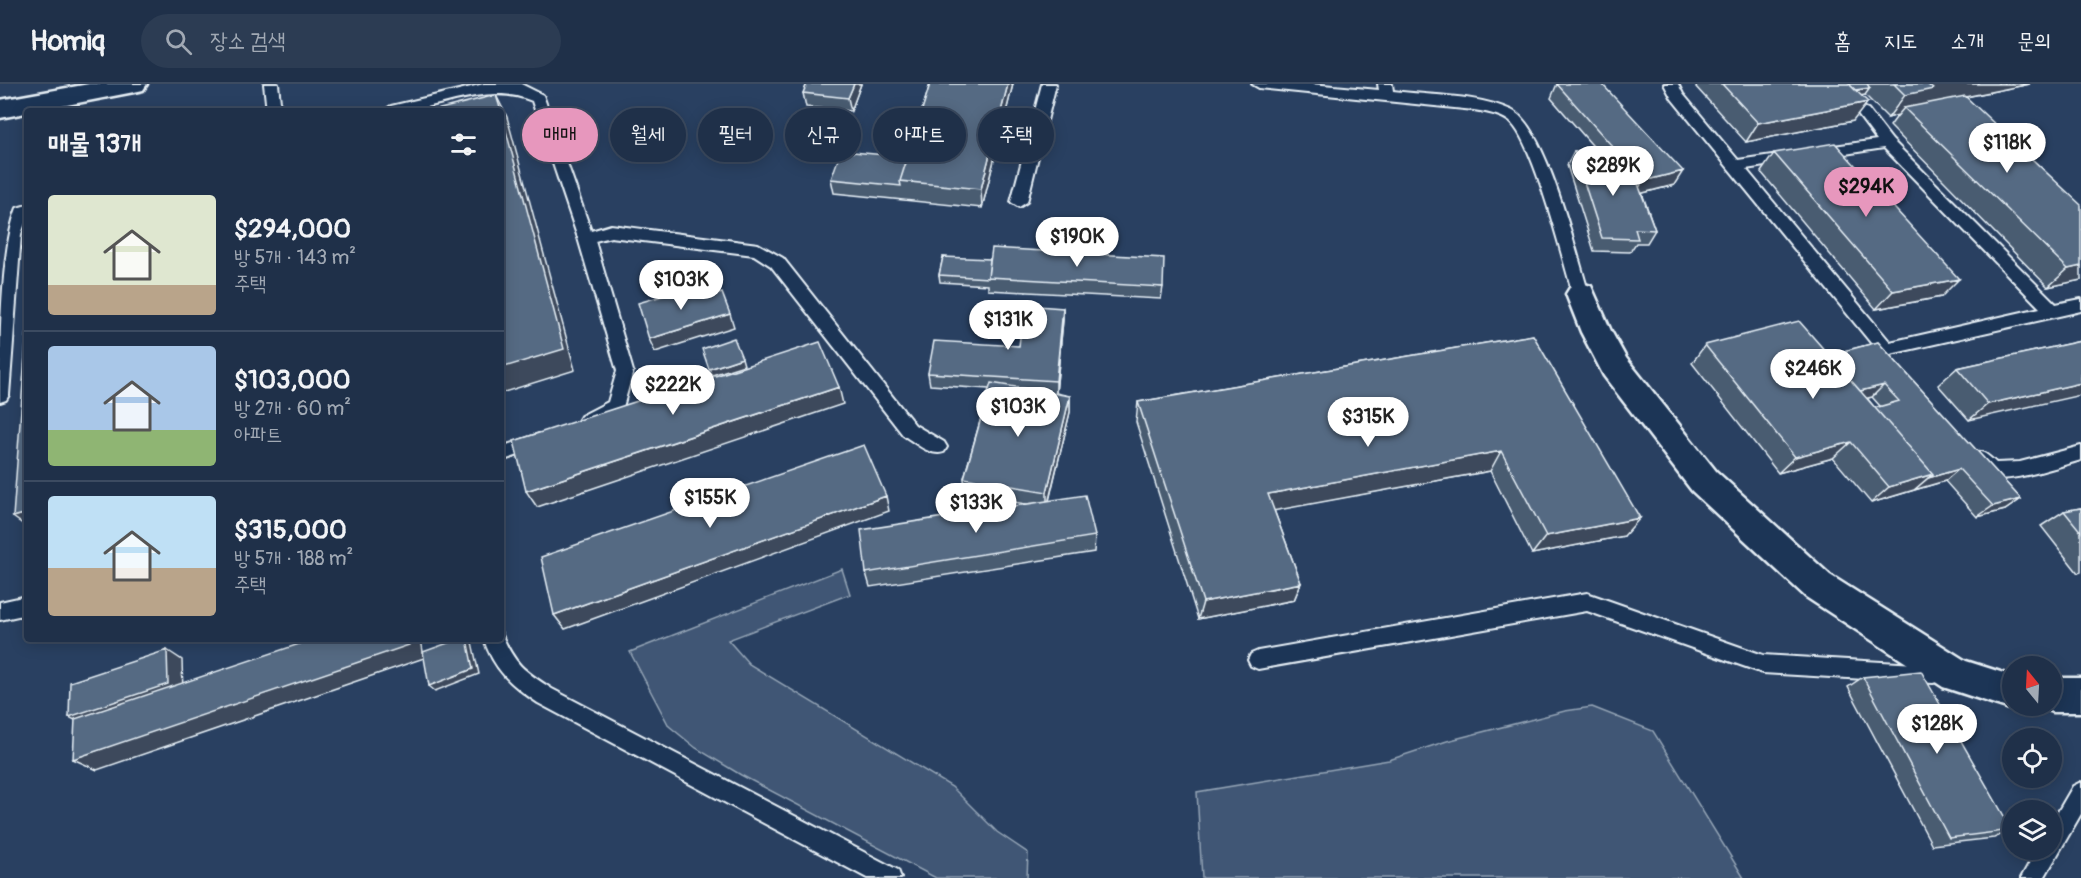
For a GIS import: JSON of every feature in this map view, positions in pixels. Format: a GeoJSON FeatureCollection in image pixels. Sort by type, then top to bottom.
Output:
{"type":"FeatureCollection","features":[{"type":"Feature","properties":{"kind":"street"},"geometry":{"type":"LineString","coordinates":[[0,109],[134,84]]}},
{"type":"Feature","properties":{"kind":"street"},"geometry":{"type":"LineString","coordinates":[[1581,294],[1596,332],[1615,367],[1704,481],[1818,586],[1956,675],[2002,690]]}},
{"type":"Feature","properties":{"kind":"street"},"geometry":{"type":"LineString","coordinates":[[2062,695],[2081,695]]}},
{"type":"Feature","properties":{"kind":"lane"},"geometry":{"type":"LineString","coordinates":[[271,84],[274,108]]}},
{"type":"Feature","properties":{"kind":"lane"},"geometry":{"type":"LineString","coordinates":[[1019,202],[1049,84]]}},
{"type":"Feature","properties":{"kind":"lane"},"geometry":{"type":"LineString","coordinates":[[1259,84],[1386,90],[1488,108],[1516,118],[1532,142],[1581,294]]}},
{"type":"Feature","properties":{"kind":"lane"},"geometry":{"type":"LineString","coordinates":[[1671,84],[1677,96],[1900,367]]}},
{"type":"Feature","properties":{"kind":"lane"},"geometry":{"type":"LineString","coordinates":[[403,108],[486,88],[519,88],[538,98],[586,238],[625,372],[616,406],[564,432],[504,453]]}},
{"type":"Feature","properties":{"kind":"lane"},"geometry":{"type":"LineString","coordinates":[[1863,112],[1887,143],[2053,311]]}},
{"type":"Feature","properties":{"kind":"lane"},"geometry":{"type":"LineString","coordinates":[[1734,166],[1887,143]]}},
{"type":"Feature","properties":{"kind":"lane"},"geometry":{"type":"LineString","coordinates":[[0,395],[13,234],[24,211]]}},
{"type":"Feature","properties":{"kind":"lane"},"geometry":{"type":"LineString","coordinates":[[586,238],[611,231],[758,249],[777,262],[909,430],[938,447]]}},
{"type":"Feature","properties":{"kind":"lane"},"geometry":{"type":"LineString","coordinates":[[1886,349],[2081,305]]}},
{"type":"Feature","properties":{"kind":"lane"},"geometry":{"type":"LineString","coordinates":[[1963,442],[1992,471],[2020,469],[2081,453]]}},
{"type":"Feature","properties":{"kind":"lane"},"geometry":{"type":"LineString","coordinates":[[1258,660],[1587,602],[1763,664],[1956,675]]}},
{"type":"Feature","properties":{"kind":"lane"},"geometry":{"type":"LineString","coordinates":[[0,611],[24,606]]}},
{"type":"Feature","properties":{"kind":"lane"},"geometry":{"type":"LineString","coordinates":[[495,642],[496,649],[516,677],[545,696],[890,878]]}},
{"type":"Feature","properties":{"kind":"lane"},"geometry":{"type":"LineString","coordinates":[[2062,826],[2081,793]]}},
{"type":"Feature","properties":{"kind":"lane"},"geometry":{"type":"LineString","coordinates":[[2032,878],[2043,860]]}},
{"type":"Feature","properties":{"kind":"shaded area"},"geometry":{"type":"Polygon","coordinates":[[[842,569],[850,594],[728,640],[749,664],[952,787],[997,832],[1028,853],[1027,878],[936,878],[741,775],[696,748],[669,726],[630,652],[842,569]]]}},
{"type":"Feature","properties":{"kind":"shaded area"},"geometry":{"type":"Polygon","coordinates":[[[1592,707],[1653,731],[1744,878],[1202,878],[1197,792],[1389,760],[1447,741],[1565,711],[1592,707]]]}},
{"type":"Feature","properties":{"kind":"building"},"geometry":{"type":"Polygon","coordinates":[[[807,84],[854,84],[848,98],[803,93],[807,84]]]}},
{"type":"Feature","properties":{"kind":"building"},"geometry":{"type":"Polygon","coordinates":[[[930,84],[1008,84],[1002,108],[978,108],[978,162],[988,162],[981,189],[900,181],[906,162],[966,162],[966,108],[923,108],[930,84]]]}},
{"type":"Feature","properties":{"kind":"building"},"geometry":{"type":"Polygon","coordinates":[[[1557,84],[1602,84],[1683,171],[1643,181],[1557,84]]]}},
{"type":"Feature","properties":{"kind":"building"},"geometry":{"type":"Polygon","coordinates":[[[1722,84],[1849,84],[1868,102],[1758,123],[1722,84]]]}},
{"type":"Feature","properties":{"kind":"building"},"geometry":{"type":"Polygon","coordinates":[[[1849,84],[1867,84],[1870,88],[1855,90],[1849,84]]]}},
{"type":"Feature","properties":{"kind":"building"},"geometry":{"type":"Polygon","coordinates":[[[1894,84],[1933,84],[1928,85],[1933,89],[1905,95],[1894,84]]]}},
{"type":"Feature","properties":{"kind":"building"},"geometry":{"type":"Polygon","coordinates":[[[496,95],[500,108],[444,108],[496,95]]]}},
{"type":"Feature","properties":{"kind":"building"},"geometry":{"type":"Polygon","coordinates":[[[1965,96],[2081,205],[2081,266],[2068,269],[1904,108],[1965,96]]]}},
{"type":"Feature","properties":{"kind":"building"},"geometry":{"type":"Polygon","coordinates":[[[504,123],[564,349],[504,367],[504,123]]]}},
{"type":"Feature","properties":{"kind":"building"},"geometry":{"type":"Polygon","coordinates":[[[1835,143],[1959,279],[1893,291],[1774,153],[1835,143]]]}},
{"type":"Feature","properties":{"kind":"building"},"geometry":{"type":"Polygon","coordinates":[[[1574,151],[1608,152],[1615,172],[1634,173],[1655,230],[1635,229],[1638,239],[1602,238],[1574,151]]]}},
{"type":"Feature","properties":{"kind":"building"},"geometry":{"type":"Polygon","coordinates":[[[861,153],[873,154],[873,162],[906,162],[900,181],[901,186],[831,179],[837,162],[861,162],[861,153]]]}},
{"type":"Feature","properties":{"kind":"building"},"geometry":{"type":"Polygon","coordinates":[[[992,248],[1164,258],[1163,287],[988,277],[992,248]]]}},
{"type":"Feature","properties":{"kind":"building"},"geometry":{"type":"Polygon","coordinates":[[[943,257],[990,259],[988,278],[939,275],[943,257]]]}},
{"type":"Feature","properties":{"kind":"building"},"geometry":{"type":"Polygon","coordinates":[[[703,284],[708,297],[722,293],[730,314],[649,339],[638,303],[703,284]]]}},
{"type":"Feature","properties":{"kind":"building"},"geometry":{"type":"Polygon","coordinates":[[[1024,305],[1063,308],[1056,381],[928,373],[934,341],[1019,346],[1024,305]]]}},
{"type":"Feature","properties":{"kind":"building"},"geometry":{"type":"Polygon","coordinates":[[[1799,321],[1933,474],[1889,487],[1851,442],[1795,457],[1705,345],[1799,321]]]}},
{"type":"Feature","properties":{"kind":"building"},"geometry":{"type":"Polygon","coordinates":[[[1533,335],[1640,518],[1546,536],[1501,451],[1268,494],[1301,583],[1203,602],[1138,402],[1533,335]]]}},
{"type":"Feature","properties":{"kind":"building"},"geometry":{"type":"Polygon","coordinates":[[[734,338],[742,358],[709,369],[702,349],[734,338]]]}},
{"type":"Feature","properties":{"kind":"building"},"geometry":{"type":"Polygon","coordinates":[[[2081,341],[2081,383],[1988,404],[1957,368],[2081,341]]]}},
{"type":"Feature","properties":{"kind":"building"},"geometry":{"type":"Polygon","coordinates":[[[820,342],[839,387],[526,491],[514,441],[820,342]]]}},
{"type":"Feature","properties":{"kind":"building"},"geometry":{"type":"Polygon","coordinates":[[[1878,342],[2021,499],[1993,506],[1959,469],[1928,478],[1933,474],[1875,408],[1899,401],[1884,385],[1860,391],[1829,355],[1878,342]]]}},
{"type":"Feature","properties":{"kind":"building"},"geometry":{"type":"Polygon","coordinates":[[[24,368],[24,514],[13,517],[24,368]]]}},
{"type":"Feature","properties":{"kind":"building"},"geometry":{"type":"Polygon","coordinates":[[[991,383],[1070,396],[1047,492],[964,478],[991,383]]]}},
{"type":"Feature","properties":{"kind":"building"},"geometry":{"type":"Polygon","coordinates":[[[864,445],[886,496],[554,615],[541,557],[864,445]]]}},
{"type":"Feature","properties":{"kind":"building"},"geometry":{"type":"Polygon","coordinates":[[[1085,495],[1095,536],[866,573],[861,530],[1085,495]]]}},
{"type":"Feature","properties":{"kind":"building"},"geometry":{"type":"Polygon","coordinates":[[[2081,508],[2081,532],[2064,511],[2081,508]]]}},
{"type":"Feature","properties":{"kind":"building"},"geometry":{"type":"Polygon","coordinates":[[[305,642],[408,642],[409,645],[73,759],[75,719],[305,642]]]}},
{"type":"Feature","properties":{"kind":"building"},"geometry":{"type":"Polygon","coordinates":[[[451,642],[468,642],[473,669],[429,686],[423,652],[451,642]]]}},
{"type":"Feature","properties":{"kind":"building"},"geometry":{"type":"Polygon","coordinates":[[[167,650],[168,684],[69,717],[70,682],[167,650]]]}},
{"type":"Feature","properties":{"kind":"building"},"geometry":{"type":"Polygon","coordinates":[[[1921,671],[2002,813],[2002,831],[1949,838],[1863,677],[1921,671]]]}}]}
